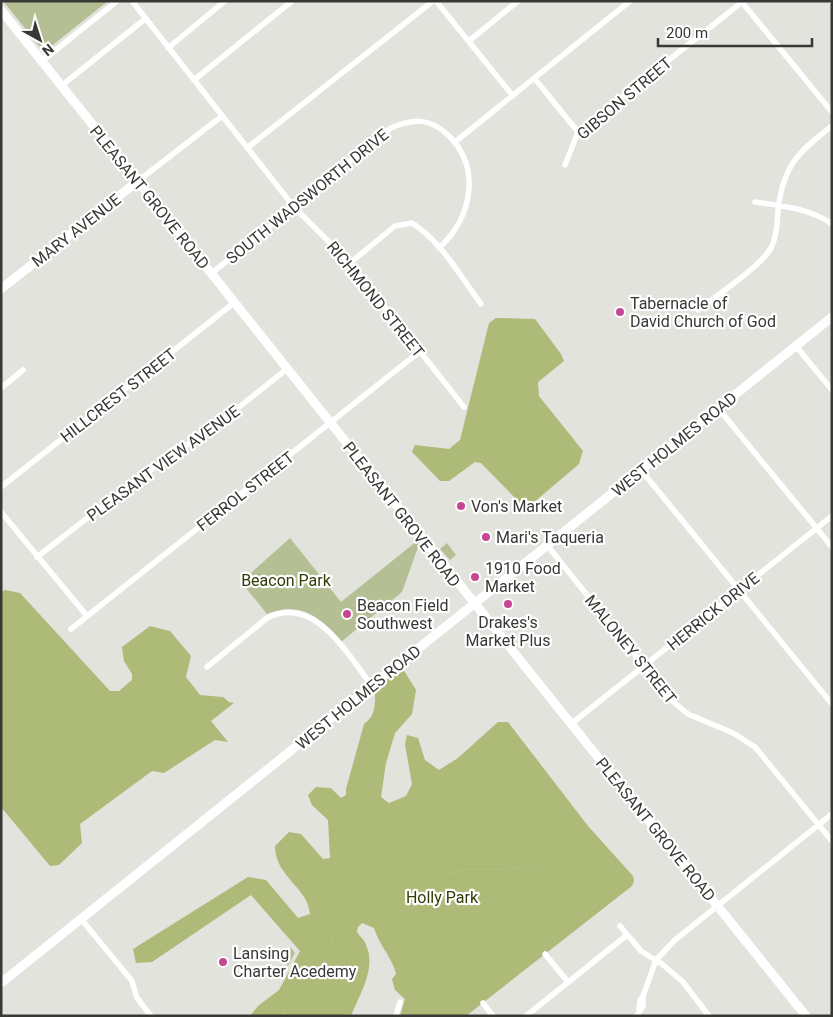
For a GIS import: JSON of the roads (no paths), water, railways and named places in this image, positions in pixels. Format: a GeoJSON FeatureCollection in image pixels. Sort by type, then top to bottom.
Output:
{"type":"FeatureCollection","features":[{"type":"Feature","properties":{"kind":"street"},"geometry":{"type":"LineString","coordinates":[[42,61],[117,1]]}},
{"type":"Feature","properties":{"kind":"street"},"geometry":{"type":"LineString","coordinates":[[132,1],[222,116]]}},
{"type":"Feature","properties":{"kind":"street"},"geometry":{"type":"LineString","coordinates":[[168,48],[225,1]]}},
{"type":"Feature","properties":{"kind":"street"},"geometry":{"type":"LineString","coordinates":[[194,80],[292,1]]}},
{"type":"Feature","properties":{"kind":"street"},"geometry":{"type":"LineString","coordinates":[[247,148],[435,1],[513,96]]}},
{"type":"Feature","properties":{"kind":"street"},"geometry":{"type":"LineString","coordinates":[[469,41],[518,1]]}},
{"type":"Feature","properties":{"kind":"street"},"geometry":{"type":"LineString","coordinates":[[455,142],[630,1]]}},
{"type":"Feature","properties":{"kind":"street"},"geometry":{"type":"LineString","coordinates":[[742,2],[832,112]]}},
{"type":"Feature","properties":{"kind":"street","name":"GIBSON STREET"},"geometry":{"type":"LineString","coordinates":[[565,165],[578,132],[742,2]]}},
{"type":"Feature","properties":{"kind":"street","name":"PLEASANT GROVE ROAD"},"geometry":{"type":"LineString","coordinates":[[1,10],[288,368],[474,604],[806,1016]]}},
{"type":"Feature","properties":{"kind":"street"},"geometry":{"type":"LineString","coordinates":[[62,86],[146,19]]}},
{"type":"Feature","properties":{"kind":"street"},"geometry":{"type":"LineString","coordinates":[[535,79],[578,132]]}},
{"type":"Feature","properties":{"kind":"street","name":"RICHMOND STREET"},"geometry":{"type":"LineString","coordinates":[[222,116],[294,207],[350,263],[464,407]]}},
{"type":"Feature","properties":{"kind":"street","name":"MARY AVENUE"},"geometry":{"type":"LineString","coordinates":[[1,289],[222,116]]}},
{"type":"Feature","properties":{"kind":"street","name":"SOUTH WADSWORTH DRIVE"},"geometry":{"type":"LineString","coordinates":[[212,273],[391,128],[404,122],[416,120],[430,122],[439,126],[455,142],[467,163],[468,186],[459,226],[439,248]]}},
{"type":"Feature","properties":{"kind":"street"},"geometry":{"type":"LineString","coordinates":[[698,310],[763,258],[776,235],[779,206],[786,173],[794,158],[832,126]]}},
{"type":"Feature","properties":{"kind":"street"},"geometry":{"type":"LineString","coordinates":[[754,202],[803,210],[821,216],[832,224]]}},
{"type":"Feature","properties":{"kind":"street"},"geometry":{"type":"LineString","coordinates":[[350,263],[395,226],[402,223],[412,223],[420,228],[439,248],[481,304]]}},
{"type":"Feature","properties":{"kind":"street","name":"HILLCREST STREET"},"geometry":{"type":"LineString","coordinates":[[1,487],[235,302]]}},
{"type":"Feature","properties":{"kind":"street","name":"WEST HOLMES ROAD"},"geometry":{"type":"LineString","coordinates":[[1,983],[832,317]]}},
{"type":"Feature","properties":{"kind":"street"},"geometry":{"type":"LineString","coordinates":[[796,346],[832,390]]}},
{"type":"Feature","properties":{"kind":"street","name":"FERROL STREET"},"geometry":{"type":"LineString","coordinates":[[71,629],[419,352]]}},
{"type":"Feature","properties":{"kind":"street","name":"PLEASANT VIEW AVENUE"},"geometry":{"type":"LineString","coordinates":[[37,557],[141,476],[223,420],[288,368]]}},
{"type":"Feature","properties":{"kind":"street"},"geometry":{"type":"LineString","coordinates":[[1,388],[23,370]]}},
{"type":"Feature","properties":{"kind":"street"},"geometry":{"type":"LineString","coordinates":[[718,408],[832,547]]}},
{"type":"Feature","properties":{"kind":"street"},"geometry":{"type":"LineString","coordinates":[[642,470],[832,704]]}},
{"type":"Feature","properties":{"kind":"street"},"geometry":{"type":"LineString","coordinates":[[1,512],[87,616]]}},
{"type":"Feature","properties":{"kind":"street","name":"HERRICK DRIVE"},"geometry":{"type":"LineString","coordinates":[[571,724],[832,516]]}},
{"type":"Feature","properties":{"kind":"street","name":"MALONEY STREET"},"geometry":{"type":"LineString","coordinates":[[547,545],[680,708],[698,719],[734,733],[755,747],[832,841]]}},
{"type":"Feature","properties":{"kind":"street"},"geometry":{"type":"LineString","coordinates":[[207,667],[267,618],[276,614],[298,612],[308,616],[324,627],[372,686]]}},
{"type":"Feature","properties":{"kind":"street"},"geometry":{"type":"LineString","coordinates":[[638,1013],[643,1006],[643,996],[656,960],[675,940],[832,814]]}},
{"type":"Feature","properties":{"kind":"street"},"geometry":{"type":"LineString","coordinates":[[81,919],[132,981],[138,998],[151,1016]]}},
{"type":"Feature","properties":{"kind":"street"},"geometry":{"type":"LineString","coordinates":[[620,926],[641,951],[656,960],[683,982],[709,1016]]}},
{"type":"Feature","properties":{"kind":"street"},"geometry":{"type":"LineString","coordinates":[[526,1016],[627,935]]}},
{"type":"Feature","properties":{"kind":"street"},"geometry":{"type":"LineString","coordinates":[[545,954],[568,982]]}},
{"type":"Feature","properties":{"kind":"street"},"geometry":{"type":"LineString","coordinates":[[396,1016],[400,1002]]}},
{"type":"Feature","properties":{"kind":"street"},"geometry":{"type":"LineString","coordinates":[[483,1003],[493,1016]]}},
{"type":"Feature","properties":{"kind":"waterway"},"geometry":{"type":"LineString","coordinates":[[284,1016],[284,1004],[288,999],[319,982],[335,932],[384,893],[392,889],[467,869],[508,869],[535,866],[544,861],[583,828]]}},
{"type":"Feature","properties":{"kind":"place","name":"Tabernacle of David Church of God"},"geometry":{"type":"Point","coordinates":[620,312]}},
{"type":"Feature","properties":{"kind":"place","name":"Von's Market"},"geometry":{"type":"Point","coordinates":[461,506]}},
{"type":"Feature","properties":{"kind":"place","name":"Mari's Taqueria"},"geometry":{"type":"Point","coordinates":[486,537]}},
{"type":"Feature","properties":{"kind":"place","name":"1910 Food Market"},"geometry":{"type":"Point","coordinates":[475,577]}},
{"type":"Feature","properties":{"kind":"place","name":"Drakes's Market Plus"},"geometry":{"type":"Point","coordinates":[508,604]}},
{"type":"Feature","properties":{"kind":"place","name":"Beacon Field Southwest"},"geometry":{"type":"Point","coordinates":[347,614]}},
{"type":"Feature","properties":{"kind":"place","name":"Lansing Charter Acedemy"},"geometry":{"type":"Point","coordinates":[223,962]}},
{"type":"Feature","properties":{"kind":"park label","name":"Beacon Park"},"geometry":{"type":"Point","coordinates":[286,580]}},
{"type":"Feature","properties":{"kind":"park label","name":"Holly Park"},"geometry":{"type":"Point","coordinates":[442,897]}}]}
